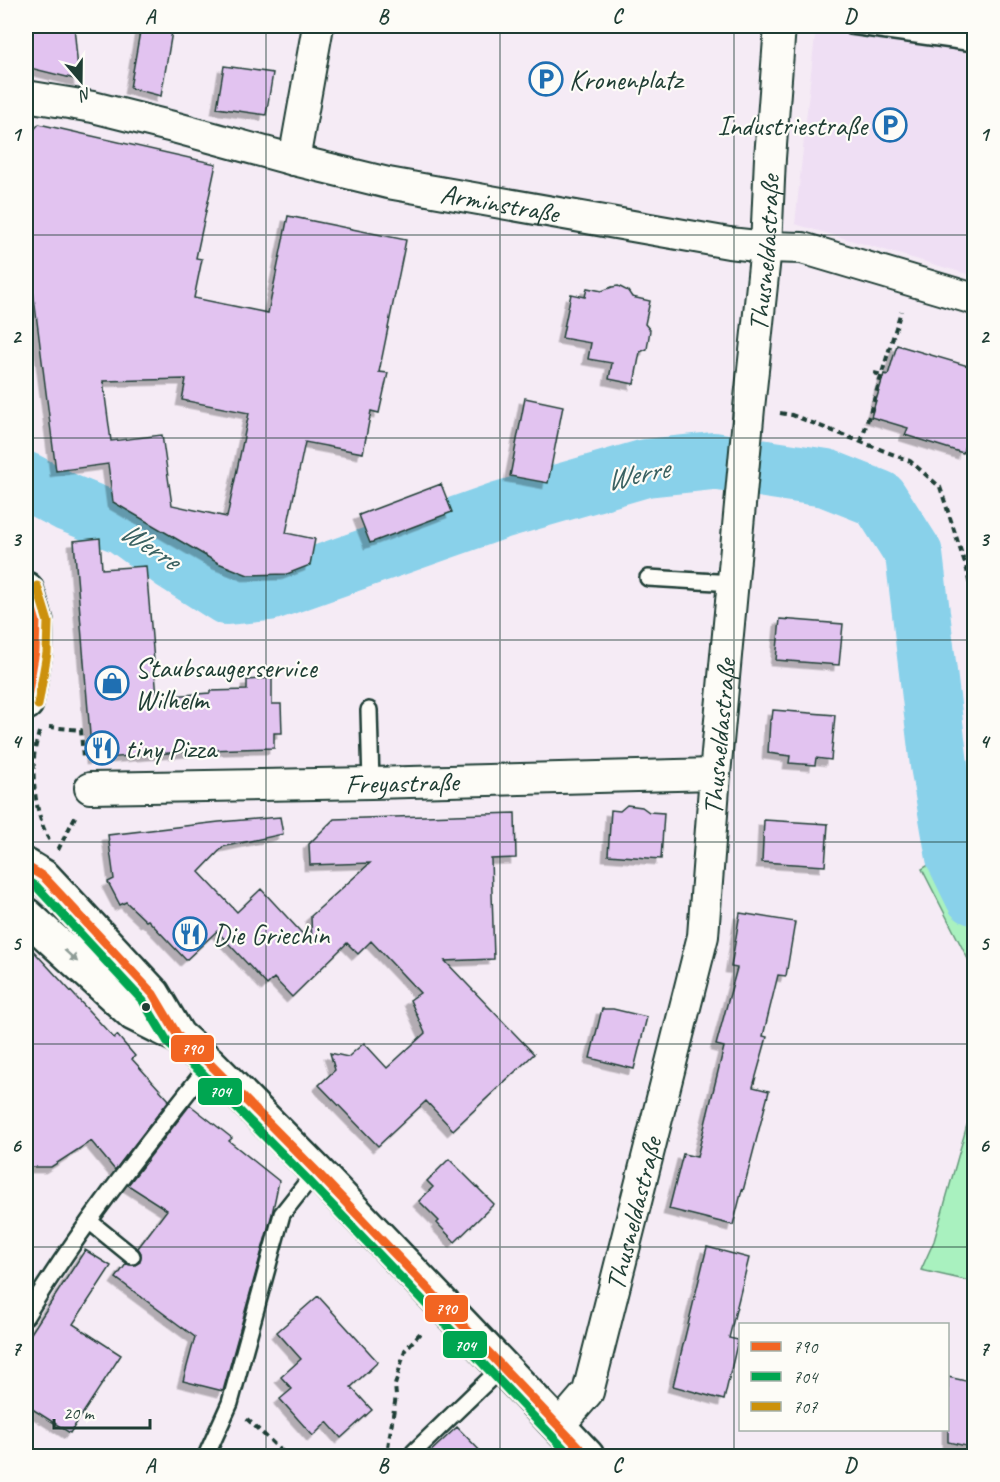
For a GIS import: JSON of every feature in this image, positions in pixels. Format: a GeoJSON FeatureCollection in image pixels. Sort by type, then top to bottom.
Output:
{"type":"FeatureCollection","features":[{"type":"Feature","properties":{"kind":"street"},"geometry":{"type":"LineString","coordinates":[[294,160],[318,26]]}},
{"type":"Feature","properties":{"kind":"street","name":"Thusneldastraße"},"geometry":{"type":"LineString","coordinates":[[558,1427],[588,1392],[703,936],[715,774],[766,247],[780,26]]}},
{"type":"Feature","properties":{"kind":"street","name":"Arminstraße"},"geometry":{"type":"LineString","coordinates":[[26,96],[104,110],[388,183],[729,243],[802,248],[975,299]]}},
{"type":"Feature","properties":{"kind":"street"},"geometry":{"type":"LineString","coordinates":[[26,589],[36,622],[35,651],[26,703]]}},
{"type":"Feature","properties":{"kind":"street","name":"Freyastraße"},"geometry":{"type":"LineString","coordinates":[[90,788],[715,774]]}},
{"type":"Feature","properties":{"kind":"street"},"geometry":{"type":"LineString","coordinates":[[26,866],[44,877],[153,994],[178,1036]]}},
{"type":"Feature","properties":{"kind":"street"},"geometry":{"type":"LineString","coordinates":[[26,915],[134,1014],[178,1036],[210,1064],[316,1170],[587,1456]]}},
{"type":"Feature","properties":{"kind":"lane"},"geometry":{"type":"LineString","coordinates":[[851,26],[975,43]]}},
{"type":"Feature","properties":{"kind":"lane"},"geometry":{"type":"LineString","coordinates":[[648,578],[733,583]]}},
{"type":"Feature","properties":{"kind":"lane"},"geometry":{"type":"LineString","coordinates":[[369,710],[371,783]]}},
{"type":"Feature","properties":{"kind":"lane"},"geometry":{"type":"LineString","coordinates":[[26,1316],[89,1221],[210,1064]]}},
{"type":"Feature","properties":{"kind":"lane"},"geometry":{"type":"LineString","coordinates":[[124,1151],[141,1151]]}},
{"type":"Feature","properties":{"kind":"lane"},"geometry":{"type":"LineString","coordinates":[[206,1456],[230,1404],[282,1214],[316,1170]]}},
{"type":"Feature","properties":{"kind":"lane"},"geometry":{"type":"LineString","coordinates":[[89,1221],[132,1256]]}},
{"type":"Feature","properties":{"kind":"lane"},"geometry":{"type":"LineString","coordinates":[[412,1456],[502,1367]]}},
{"type":"Feature","properties":{"kind":"path"},"geometry":{"type":"LineString","coordinates":[[861,442],[910,280]]}},
{"type":"Feature","properties":{"kind":"path"},"geometry":{"type":"LineString","coordinates":[[874,373],[882,375]]}},
{"type":"Feature","properties":{"kind":"path"},"geometry":{"type":"LineString","coordinates":[[749,408],[792,414],[910,461],[940,487],[968,570],[975,609]]}},
{"type":"Feature","properties":{"kind":"path"},"geometry":{"type":"LineString","coordinates":[[58,850],[48,839],[40,817],[33,783],[34,757],[41,727],[81,730],[83,766],[90,788]]}},
{"type":"Feature","properties":{"kind":"path"},"geometry":{"type":"LineString","coordinates":[[26,754],[34,757]]}},
{"type":"Feature","properties":{"kind":"path"},"geometry":{"type":"LineString","coordinates":[[386,1456],[396,1396],[395,1385],[405,1350]]}},
{"type":"Feature","properties":{"kind":"path"},"geometry":{"type":"LineString","coordinates":[[230,1404],[285,1454],[296,1456]]}},
{"type":"Feature","properties":{"kind":"shaded area","name":"Industriestraße"},"geometry":{"type":"Polygon","coordinates":[[[816,26],[974,26],[974,276],[795,224],[816,26]]]}},
{"type":"Feature","properties":{"kind":"green space"},"geometry":{"type":"Polygon","coordinates":[[[935,861],[974,930],[974,971],[922,869],[935,861]]]}},
{"type":"Feature","properties":{"kind":"green space"},"geometry":{"type":"Polygon","coordinates":[[[967,1125],[974,1126],[974,1282],[921,1270],[934,1241],[967,1125]]]}},
{"type":"Feature","properties":{"kind":"building"},"geometry":{"type":"Polygon","coordinates":[[[26,26],[74,26],[79,80],[26,67],[26,26]]]}},
{"type":"Feature","properties":{"kind":"building"},"geometry":{"type":"Polygon","coordinates":[[[141,26],[173,26],[161,96],[130,88],[141,26]]]}},
{"type":"Feature","properties":{"kind":"building"},"geometry":{"type":"Polygon","coordinates":[[[224,66],[273,73],[266,115],[217,108],[224,66]]]}},
{"type":"Feature","properties":{"kind":"building"},"geometry":{"type":"Polygon","coordinates":[[[39,124],[216,164],[196,258],[202,259],[194,298],[268,313],[288,216],[406,240],[379,372],[388,373],[379,413],[371,411],[363,453],[305,442],[286,533],[315,539],[310,565],[287,574],[248,575],[218,563],[113,502],[108,464],[56,471],[26,235],[26,138],[39,124]],[[186,379],[103,381],[111,441],[162,435],[172,505],[227,517],[249,413],[182,400],[186,379]]]}},
{"type":"Feature","properties":{"kind":"building"},"geometry":{"type":"Polygon","coordinates":[[[618,286],[628,291],[632,297],[650,301],[645,324],[650,330],[647,349],[640,352],[634,384],[609,379],[612,363],[588,359],[591,343],[562,338],[571,294],[585,297],[587,288],[602,291],[618,286]]]}},
{"type":"Feature","properties":{"kind":"building"},"geometry":{"type":"Polygon","coordinates":[[[897,345],[975,368],[975,447],[965,445],[963,453],[905,435],[908,428],[871,417],[884,374],[888,375],[897,345]]]}},
{"type":"Feature","properties":{"kind":"building"},"geometry":{"type":"Polygon","coordinates":[[[525,398],[563,406],[548,483],[510,476],[525,398]]]}},
{"type":"Feature","properties":{"kind":"building"},"geometry":{"type":"Polygon","coordinates":[[[441,484],[452,512],[370,543],[359,515],[441,484]]]}},
{"type":"Feature","properties":{"kind":"building"},"geometry":{"type":"Polygon","coordinates":[[[100,538],[102,569],[146,566],[157,697],[210,693],[210,691],[247,690],[247,680],[272,678],[272,704],[281,704],[282,733],[274,733],[274,748],[208,750],[92,759],[74,541],[100,538]]]}},
{"type":"Feature","properties":{"kind":"building"},"geometry":{"type":"Polygon","coordinates":[[[780,619],[843,624],[839,665],[776,660],[780,619]]]}},
{"type":"Feature","properties":{"kind":"building"},"geometry":{"type":"Polygon","coordinates":[[[773,710],[835,715],[831,760],[816,758],[815,765],[789,763],[790,756],[768,753],[770,720],[773,710]]]}},
{"type":"Feature","properties":{"kind":"building"},"geometry":{"type":"Polygon","coordinates":[[[627,805],[642,807],[649,812],[664,813],[661,859],[608,855],[611,810],[620,811],[627,805]]]}},
{"type":"Feature","properties":{"kind":"building"},"geometry":{"type":"Polygon","coordinates":[[[515,813],[516,858],[491,859],[494,959],[445,961],[534,1054],[453,1130],[426,1101],[378,1146],[319,1085],[335,1070],[330,1053],[348,1057],[364,1043],[387,1068],[425,1033],[410,1000],[420,993],[371,941],[358,954],[347,943],[292,997],[274,978],[267,985],[217,931],[186,960],[148,920],[146,921],[126,902],[120,905],[108,882],[114,879],[108,835],[280,817],[283,834],[222,847],[199,872],[237,912],[261,889],[312,944],[311,916],[370,863],[310,865],[309,844],[334,819],[515,813]]]}},
{"type":"Feature","properties":{"kind":"building"},"geometry":{"type":"Polygon","coordinates":[[[764,820],[828,824],[825,866],[762,862],[764,820]]]}},
{"type":"Feature","properties":{"kind":"building"},"geometry":{"type":"Polygon","coordinates":[[[740,913],[795,922],[786,976],[778,975],[763,1036],[767,1037],[753,1087],[769,1091],[733,1225],[669,1209],[683,1154],[697,1157],[724,1047],[716,1045],[737,968],[731,967],[740,913]]]}},
{"type":"Feature","properties":{"kind":"building"},"geometry":{"type":"Polygon","coordinates":[[[26,943],[114,1038],[117,1035],[135,1056],[132,1059],[169,1100],[115,1170],[91,1141],[51,1167],[26,1167],[26,943]]]}},
{"type":"Feature","properties":{"kind":"building"},"geometry":{"type":"Polygon","coordinates":[[[602,1009],[613,1009],[647,1017],[634,1069],[590,1058],[602,1009]]]}},
{"type":"Feature","properties":{"kind":"building"},"geometry":{"type":"Polygon","coordinates":[[[190,1105],[232,1138],[229,1141],[279,1181],[223,1391],[183,1381],[195,1337],[116,1278],[126,1264],[135,1265],[140,1262],[141,1253],[138,1248],[167,1210],[128,1185],[190,1105]]]}},
{"type":"Feature","properties":{"kind":"building"},"geometry":{"type":"Polygon","coordinates":[[[449,1159],[494,1204],[455,1242],[437,1223],[439,1221],[419,1201],[433,1187],[427,1181],[449,1159]]]}},
{"type":"Feature","properties":{"kind":"building"},"geometry":{"type":"Polygon","coordinates":[[[707,1247],[749,1258],[729,1338],[738,1340],[724,1400],[673,1386],[707,1247]]]}},
{"type":"Feature","properties":{"kind":"building"},"geometry":{"type":"Polygon","coordinates":[[[85,1250],[111,1266],[73,1324],[121,1355],[70,1433],[26,1405],[26,1341],[85,1250]]]}},
{"type":"Feature","properties":{"kind":"building"},"geometry":{"type":"Polygon","coordinates":[[[318,1296],[378,1362],[351,1387],[372,1410],[341,1438],[327,1422],[313,1436],[280,1399],[292,1389],[281,1377],[301,1359],[277,1332],[318,1296]]]}},
{"type":"Feature","properties":{"kind":"building"},"geometry":{"type":"Polygon","coordinates":[[[949,1377],[975,1383],[975,1448],[948,1442],[949,1377]]]}},
{"type":"Feature","properties":{"kind":"building"},"geometry":{"type":"Polygon","coordinates":[[[457,1427],[485,1456],[426,1456],[457,1427]]]}},
{"type":"Feature","properties":{"kind":"waterway","name":"Werre"},"geometry":{"type":"LineString","coordinates":[[26,481],[68,503],[123,525],[172,561],[227,596],[269,592],[501,510],[646,468],[713,461],[826,478],[879,499],[914,554],[939,765],[955,857],[974,896]]}},
{"type":"Feature","properties":{"kind":"transit line","name":"707"},"geometry":{"type":"LineString","coordinates":[[37,586],[48,622],[47,653],[38,705]]}},
{"type":"Feature","properties":{"kind":"transit line","name":"790"},"geometry":{"type":"LineString","coordinates":[[26,589],[36,622],[35,651],[26,703]]}},
{"type":"Feature","properties":{"kind":"transit line","name":"790"},"geometry":{"type":"LineString","coordinates":[[26,866],[44,877],[153,994],[178,1036],[210,1064],[316,1171],[587,1456]]}},
{"type":"Feature","properties":{"kind":"transit line","name":"704"},"geometry":{"type":"LineString","coordinates":[[26,880],[36,886],[143,1001],[169,1044],[202,1073],[307,1179],[571,1456]]}},
{"type":"Feature","properties":{"kind":"place","name":"Kronenplatz"},"geometry":{"type":"Point","coordinates":[546,79]}},
{"type":"Feature","properties":{"kind":"place","name":"Industriestraße"},"geometry":{"type":"Point","coordinates":[890,125]}},
{"type":"Feature","properties":{"kind":"place","name":"Staubsaugerservice Wilhelm"},"geometry":{"type":"Point","coordinates":[112,683]}},
{"type":"Feature","properties":{"kind":"place","name":"tiny Pizza"},"geometry":{"type":"Point","coordinates":[102,748]}},
{"type":"Feature","properties":{"kind":"place","name":"Die Griechin"},"geometry":{"type":"Point","coordinates":[190,934]}}]}
